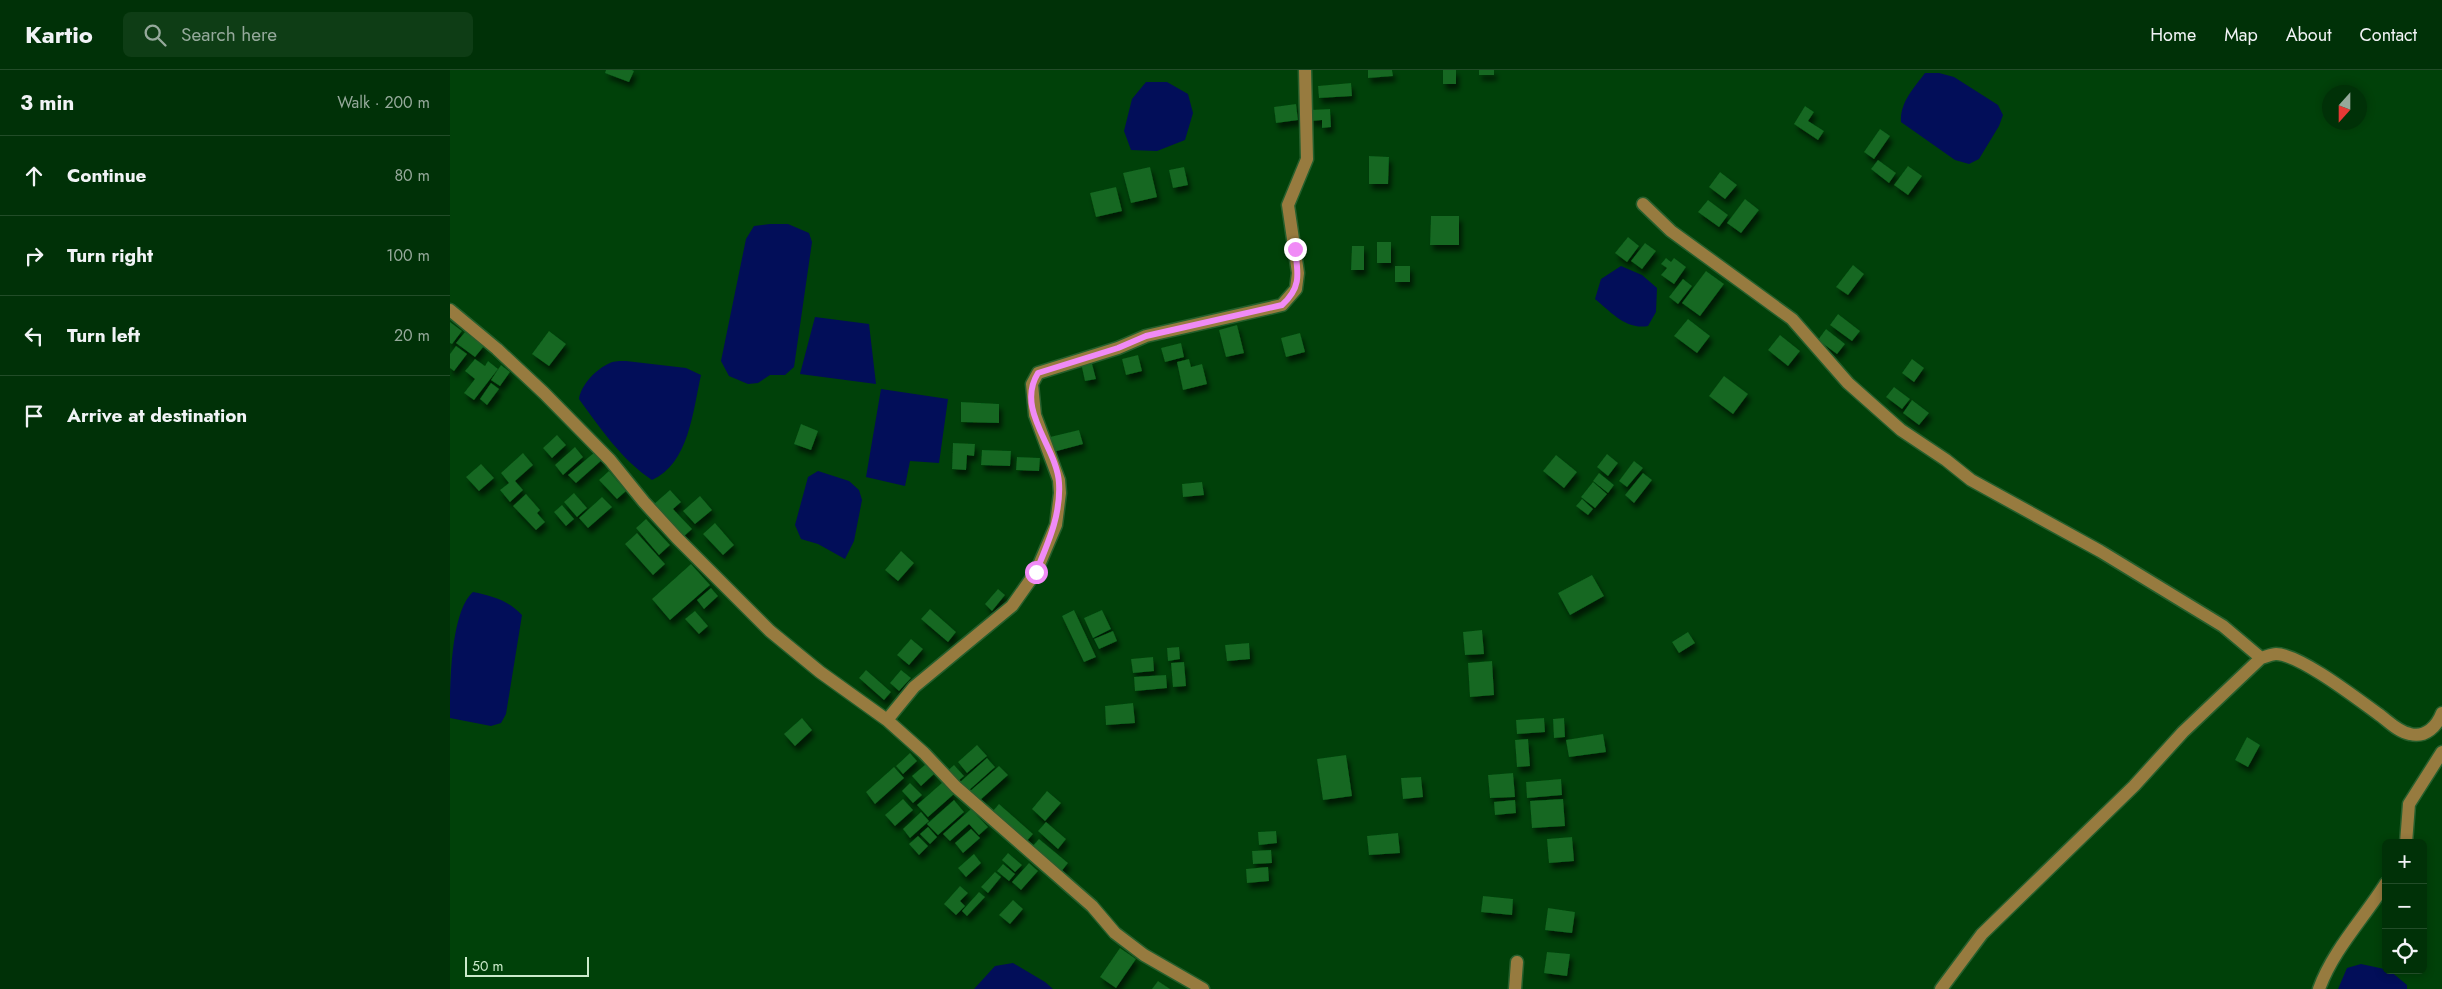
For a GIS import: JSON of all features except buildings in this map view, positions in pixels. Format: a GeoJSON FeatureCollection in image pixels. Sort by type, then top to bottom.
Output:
{"type":"FeatureCollection","features":[{"type":"Feature","properties":{"kind":"street"},"geometry":{"type":"LineString","coordinates":[[887,720],[914,687],[1012,606],[1036,572],[1056,525],[1060,493],[1059,480],[1035,415],[1032,384],[1038,373],[1118,348],[1146,336],[1282,305],[1292,296],[1298,273],[1288,205],[1307,160],[1305,70]]}},
{"type":"Feature","properties":{"kind":"street"},"geometry":{"type":"LineString","coordinates":[[1643,204],[1672,231],[1792,318],[1848,382],[1901,430],[1946,460],[1971,480],[2100,551],[2223,626],[2261,658]]}},
{"type":"Feature","properties":{"kind":"street"},"geometry":{"type":"LineString","coordinates":[[450,310],[497,349],[544,393],[610,460],[644,502],[677,538],[770,631],[820,672],[887,720],[924,753],[956,787],[1092,906],[1114,933],[1144,955],[1204,989]]}},
{"type":"Feature","properties":{"kind":"street"},"geometry":{"type":"LineString","coordinates":[[1940,989],[1982,934],[2134,786],[2183,732],[2261,658],[2276,654],[2300,662],[2333,681],[2398,729],[2411,735],[2439,729],[2442,713]]}},
{"type":"Feature","properties":{"kind":"street"},"geometry":{"type":"LineString","coordinates":[[2406,839],[2409,804],[2442,752]]}},
{"type":"Feature","properties":{"kind":"street"},"geometry":{"type":"LineString","coordinates":[[2318,989],[2323,977],[2355,925],[2382,889]]}},
{"type":"Feature","properties":{"kind":"street"},"geometry":{"type":"LineString","coordinates":[[1515,989],[1517,962]]}},
{"type":"Feature","properties":{"kind":"shaded area"},"geometry":{"type":"Polygon","coordinates":[[[1925,73],[1939,73],[1954,77],[1998,105],[2003,115],[1999,126],[1979,159],[1969,164],[1955,160],[1901,122],[1905,102],[1925,73]]]}},
{"type":"Feature","properties":{"kind":"shaded area"},"geometry":{"type":"Polygon","coordinates":[[[1146,82],[1167,82],[1188,94],[1193,113],[1185,140],[1157,151],[1131,150],[1124,131],[1132,99],[1146,82]]]}},
{"type":"Feature","properties":{"kind":"shaded area"},"geometry":{"type":"Polygon","coordinates":[[[788,224],[809,233],[812,242],[794,367],[785,375],[770,375],[758,383],[748,384],[729,376],[721,361],[746,239],[754,226],[788,224]]]}},
{"type":"Feature","properties":{"kind":"shaded area"},"geometry":{"type":"Polygon","coordinates":[[[1621,266],[1642,275],[1657,288],[1656,312],[1648,326],[1640,327],[1626,323],[1595,299],[1601,279],[1621,266]]]}},
{"type":"Feature","properties":{"kind":"shaded area"},"geometry":{"type":"Polygon","coordinates":[[[815,317],[869,324],[876,384],[800,374],[815,317]]]}},
{"type":"Feature","properties":{"kind":"shaded area"},"geometry":{"type":"Polygon","coordinates":[[[626,361],[686,368],[701,375],[692,419],[682,449],[674,462],[652,480],[621,453],[579,399],[586,383],[600,369],[612,362],[626,361]]]}},
{"type":"Feature","properties":{"kind":"shaded area"},"geometry":{"type":"Polygon","coordinates":[[[881,389],[948,399],[939,463],[910,461],[905,486],[866,477],[881,389]]]}},
{"type":"Feature","properties":{"kind":"shaded area"},"geometry":{"type":"Polygon","coordinates":[[[818,471],[849,481],[859,490],[862,500],[854,541],[845,559],[818,544],[801,539],[795,525],[808,477],[818,471]]]}},
{"type":"Feature","properties":{"kind":"shaded area"},"geometry":{"type":"Polygon","coordinates":[[[473,592],[499,599],[522,615],[506,714],[501,723],[491,726],[450,718],[451,670],[456,633],[465,602],[473,592]]]}},
{"type":"Feature","properties":{"kind":"shaded area"},"geometry":{"type":"Polygon","coordinates":[[[1013,963],[1045,982],[1053,989],[974,989],[995,966],[1013,963]]]}},
{"type":"Feature","properties":{"kind":"shaded area"},"geometry":{"type":"Polygon","coordinates":[[[2361,964],[2382,968],[2382,974],[2394,974],[2407,985],[2407,989],[2338,989],[2347,968],[2361,964]]]}},
{"type":"Feature","properties":{"kind":"route"},"geometry":{"type":"LineString","coordinates":[[1036,572],[1056,525],[1060,493],[1059,480],[1035,415],[1031,396],[1032,384],[1038,373],[1118,348],[1146,336],[1216,322],[1282,305],[1292,296],[1296,289],[1298,273],[1295,249]]}}]}
